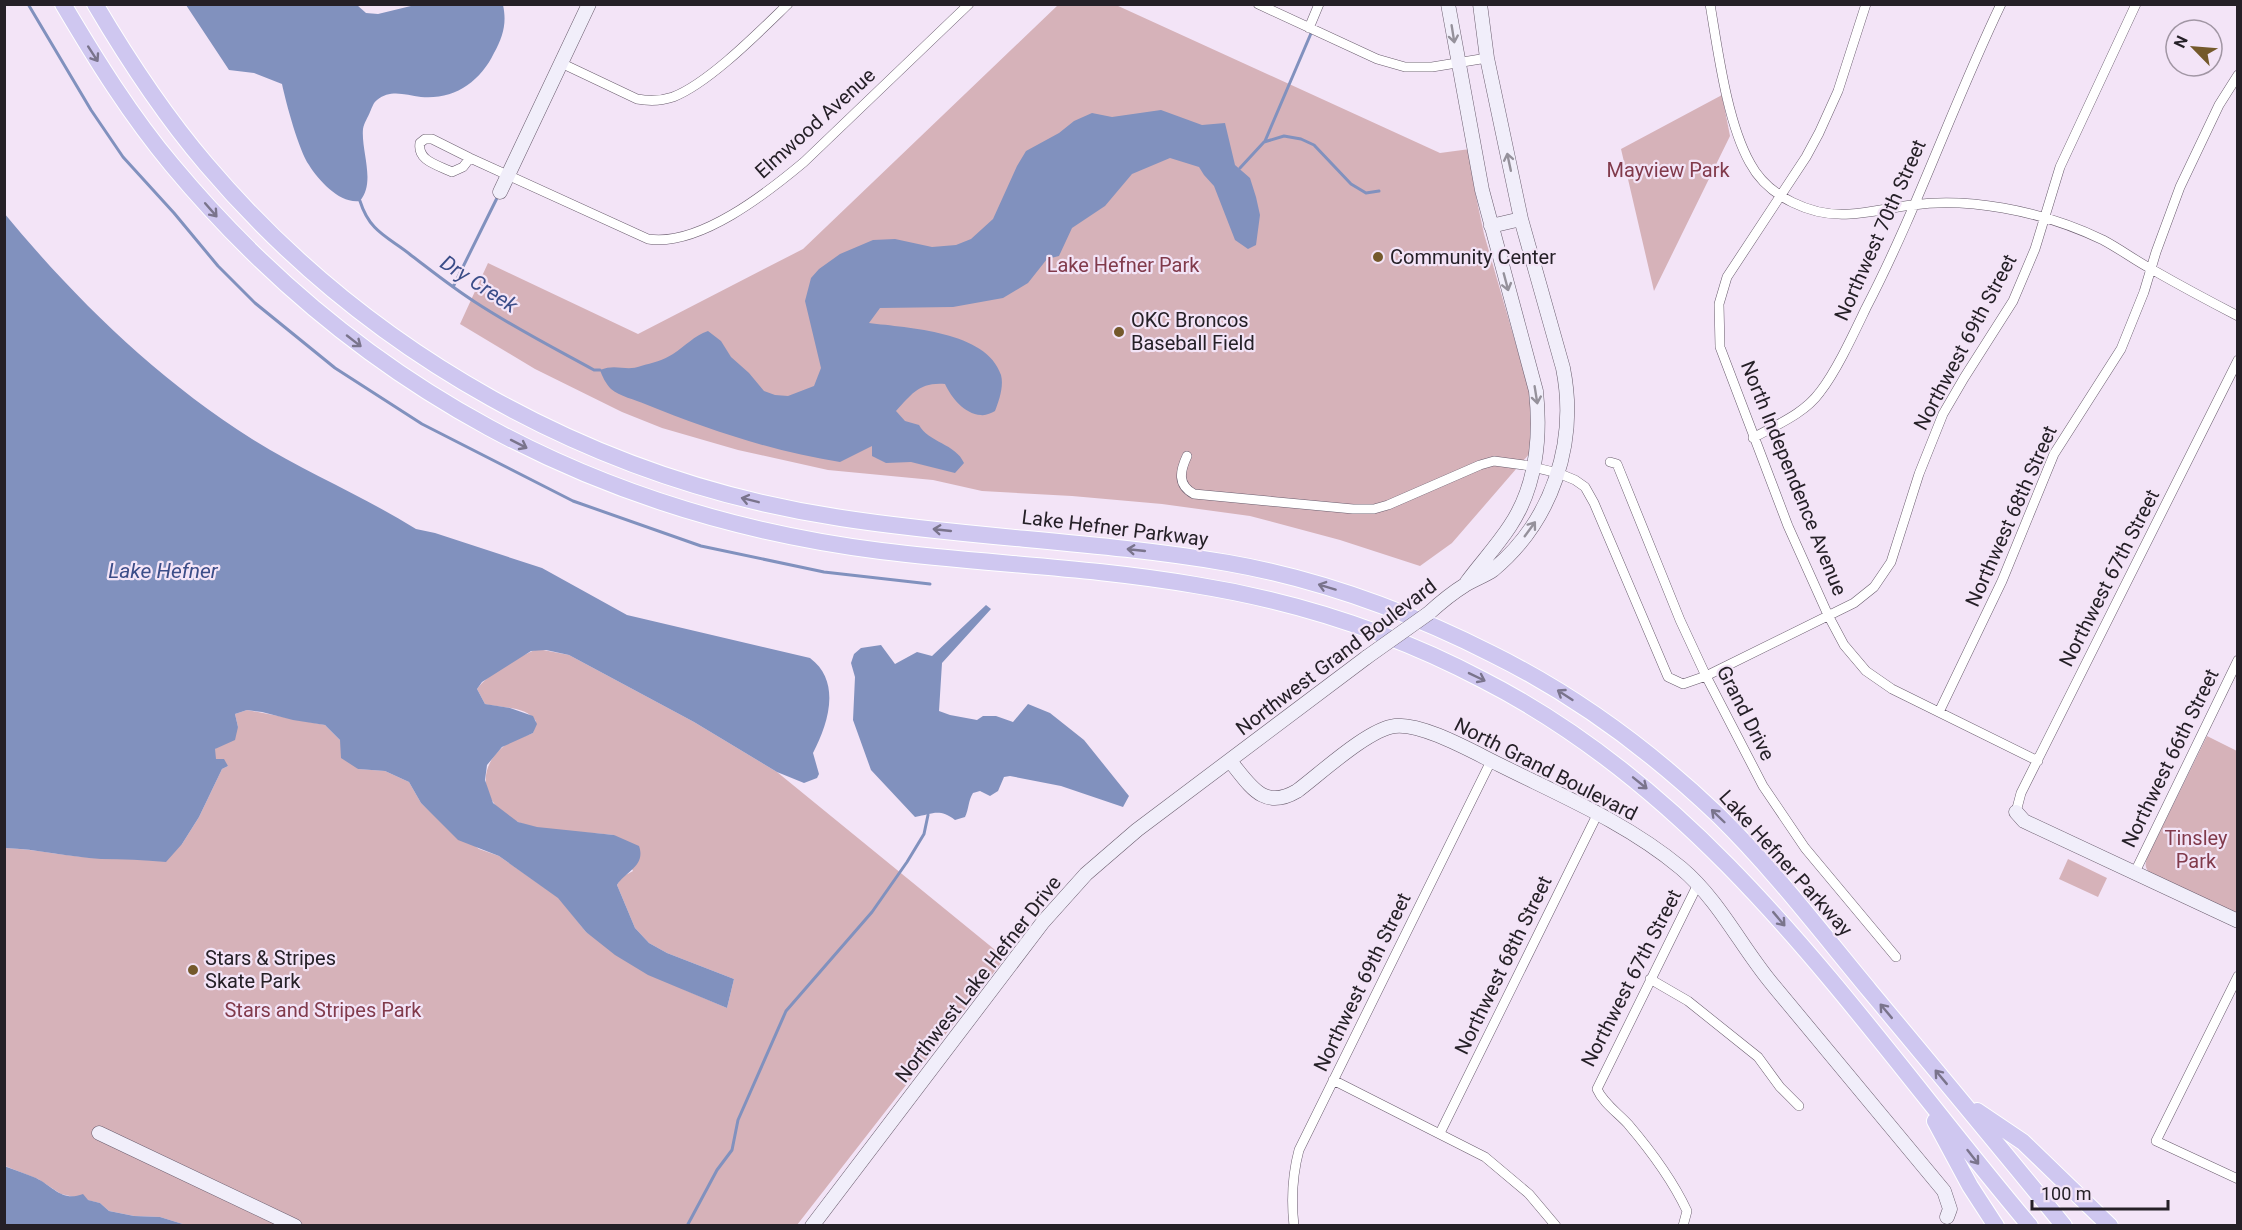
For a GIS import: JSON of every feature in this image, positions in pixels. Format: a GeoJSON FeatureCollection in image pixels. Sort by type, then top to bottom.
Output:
{"type":"FeatureCollection","features":[{"type":"Feature","properties":{"kind":"highway"},"geometry":{"type":"LineString","coordinates":[[63,4],[93,54],[145,130],[225,226],[285,285],[389,367],[474,420],[544,456],[593,478],[662,503],[744,527],[819,542],[883,551],[1148,578],[1221,589],[1287,604],[1338,619],[1434,657],[1483,679],[1543,713],[1607,757],[1672,810],[1731,866],[1776,916],[1911,1078],[2030,1226]]}},
{"type":"Feature","properties":{"kind":"highway","name":"Lake Hefner Parkway"},"geometry":{"type":"LineString","coordinates":[[94,4],[149,91],[204,162],[251,214],[299,260],[342,297],[425,358],[496,401],[566,436],[610,456],[671,477],[723,493],[796,510],[921,528],[1157,552],[1233,564],[1296,578],[1368,600],[1456,637],[1541,681],[1627,738],[1686,785],[1721,818],[1796,901],[2064,1226]]}},
{"type":"Feature","properties":{"kind":"highway"},"geometry":{"type":"LineString","coordinates":[[1911,1078],[1970,1186],[1996,1226]]}},
{"type":"Feature","properties":{"kind":"highway"},"geometry":{"type":"LineString","coordinates":[[1959,1098],[2023,1142],[2110,1226]]}},
{"type":"Feature","properties":{"kind":"street"},"geometry":{"type":"LineString","coordinates":[[500,192],[589,4]]}},
{"type":"Feature","properties":{"kind":"street"},"geometry":{"type":"LineString","coordinates":[[561,63],[637,99],[647,101],[673,97],[690,88],[720,66],[788,4]]}},
{"type":"Feature","properties":{"kind":"street","name":"Elmwood Avenue"},"geometry":{"type":"LineString","coordinates":[[470,158],[463,167],[452,172],[422,158],[418,151],[424,139],[432,139],[648,239],[667,240],[694,233],[762,195],[804,162],[969,4]]}},
{"type":"Feature","properties":{"kind":"street"},"geometry":{"type":"LineString","coordinates":[[1258,4],[1377,59],[1399,66],[1418,68],[1487,58]]}},
{"type":"Feature","properties":{"kind":"street"},"geometry":{"type":"LineString","coordinates":[[1309,28],[1320,4]]}},
{"type":"Feature","properties":{"kind":"street","name":"Northwest Grand Boulevard"},"geometry":{"type":"LineString","coordinates":[[1448,4],[1482,190],[1536,391],[1539,414],[1534,467],[1523,502],[1512,524],[1462,587]]}},
{"type":"Feature","properties":{"kind":"street","name":"Northwest Grand Boulevard"},"geometry":{"type":"LineString","coordinates":[[1230,761],[1462,587],[1490,572],[1521,542],[1547,503],[1558,473],[1567,429],[1566,386],[1521,219],[1487,58],[1480,4]]}},
{"type":"Feature","properties":{"kind":"street"},"geometry":{"type":"LineString","coordinates":[[1710,4],[1737,135],[1758,175],[1781,195],[1806,208],[1835,214],[1950,203],[1991,206],[2044,218],[2081,230],[2104,241],[2238,316]]}},
{"type":"Feature","properties":{"kind":"street","name":"North Independence Avenue"},"geometry":{"type":"LineString","coordinates":[[1866,4],[1838,91],[1806,157],[1727,277],[1719,304],[1720,347],[1788,526],[1844,645],[1866,671],[1892,689],[2038,761]]}},
{"type":"Feature","properties":{"kind":"street","name":"Northwest 70th Street"},"geometry":{"type":"LineString","coordinates":[[1753,438],[1801,411],[1820,392],[1887,269],[1969,72],[2001,4]]}},
{"type":"Feature","properties":{"kind":"street","name":"Northwest 69th Street"},"geometry":{"type":"LineString","coordinates":[[1706,676],[1866,595],[1887,570],[1899,542],[1926,453],[1943,414],[2013,301],[2028,269],[2060,167],[2136,4]]}},
{"type":"Feature","properties":{"kind":"street","name":"Northwest 68th Street"},"geometry":{"type":"LineString","coordinates":[[1939,712],[2002,581],[2054,454],[2121,349],[2180,187],[2219,105],[2238,75]]}},
{"type":"Feature","properties":{"kind":"street"},"geometry":{"type":"LineString","coordinates":[[1491,226],[1521,219]]}},
{"type":"Feature","properties":{"kind":"street","name":"Northwest 67th Street"},"geometry":{"type":"LineString","coordinates":[[2016,812],[2017,802],[2238,360]]}},
{"type":"Feature","properties":{"kind":"street"},"geometry":{"type":"LineString","coordinates":[[1187,456],[1181,470],[1182,481],[1186,488],[1194,494],[1364,510],[1388,505],[1494,461],[1558,473],[1579,482],[1588,492],[1668,677],[1683,684],[1706,676]]}},
{"type":"Feature","properties":{"kind":"street","name":"Grand Drive"},"geometry":{"type":"LineString","coordinates":[[1610,462],[1617,464],[1659,572],[1706,676],[1763,786],[1790,828],[1896,957]]}},
{"type":"Feature","properties":{"kind":"street","name":"Northwest 66th Street"},"geometry":{"type":"LineString","coordinates":[[2135,872],[2238,660]]}},
{"type":"Feature","properties":{"kind":"street","name":"North Grand Boulevard"},"geometry":{"type":"LineString","coordinates":[[1230,761],[1256,792],[1265,797],[1284,798],[1297,791],[1372,734],[1394,726],[1420,729],[1598,813],[1663,855],[1698,884],[1721,911],[1772,984],[1944,1191],[1950,1209],[1945,1221]]}},
{"type":"Feature","properties":{"kind":"street","name":"Northwest Lake Hefner Drive"},"geometry":{"type":"LineString","coordinates":[[812,1226],[1043,922],[1075,885],[1120,843],[1230,761]]}},
{"type":"Feature","properties":{"kind":"street","name":"Northwest 69th Street"},"geometry":{"type":"LineString","coordinates":[[1294,1226],[1292,1188],[1299,1150],[1491,761]]}},
{"type":"Feature","properties":{"kind":"street"},"geometry":{"type":"LineString","coordinates":[[2016,812],[2024,821],[2238,921]]}},
{"type":"Feature","properties":{"kind":"street","name":"Northwest 68th Street"},"geometry":{"type":"LineString","coordinates":[[1440,1133],[1598,813]]}},
{"type":"Feature","properties":{"kind":"street","name":"Northwest 67th Street"},"geometry":{"type":"LineString","coordinates":[[1683,1226],[1687,1211],[1672,1183],[1650,1150],[1604,1100],[1597,1089],[1698,884]]}},
{"type":"Feature","properties":{"kind":"street"},"geometry":{"type":"LineString","coordinates":[[2238,976],[2156,1141],[2238,1179]]}},
{"type":"Feature","properties":{"kind":"street"},"geometry":{"type":"LineString","coordinates":[[1650,979],[1688,1001],[1758,1057],[1780,1087],[1799,1106]]}},
{"type":"Feature","properties":{"kind":"street"},"geometry":{"type":"LineString","coordinates":[[1334,1080],[1485,1157],[1529,1194],[1556,1226]]}},
{"type":"Feature","properties":{"kind":"street"},"geometry":{"type":"LineString","coordinates":[[99,1133],[295,1226]]}},
{"type":"Feature","properties":{"kind":"green space","name":"Lake Hefner Park"},"geometry":{"type":"Polygon","coordinates":[[[1058,5],[1116,5],[1440,153],[1470,149],[1475,192],[1484,234],[1529,390],[1530,453],[1452,543],[1420,566],[1340,540],[1250,516],[1162,504],[982,491],[933,480],[828,470],[738,450],[662,428],[622,412],[535,369],[460,324],[488,263],[638,334],[803,249],[1058,5]]]}},
{"type":"Feature","properties":{"kind":"green space","name":"Mayview Park"},"geometry":{"type":"Polygon","coordinates":[[[1722,95],[1730,136],[1654,291],[1621,149],[1722,95]]]}},
{"type":"Feature","properties":{"kind":"green space","name":"Stars and Stripes Park"},"geometry":{"type":"Polygon","coordinates":[[[538,649],[569,655],[694,722],[777,772],[1005,958],[797,1225],[186,1225],[160,1217],[134,1216],[109,1211],[100,1203],[61,1194],[38,1179],[5,1166],[5,848],[79,857],[113,858],[143,854],[182,844],[199,817],[222,769],[228,766],[215,760],[215,749],[238,727],[235,714],[247,710],[325,725],[340,740],[358,769],[385,771],[409,782],[421,803],[437,818],[479,849],[499,856],[559,898],[586,932],[685,990],[727,1008],[734,979],[667,953],[649,943],[635,928],[617,885],[622,877],[633,871],[614,835],[551,830],[527,825],[506,815],[490,798],[486,777],[488,766],[494,756],[507,744],[533,733],[536,721],[532,716],[519,710],[485,704],[477,689],[504,666],[538,649]]]}},
{"type":"Feature","properties":{"kind":"green space","name":"Tinsley Park"},"geometry":{"type":"Polygon","coordinates":[[[2207,736],[2237,751],[2237,914],[2150,873],[2146,867],[2148,856],[2207,736]]]}},
{"type":"Feature","properties":{"kind":"green space"},"geometry":{"type":"Polygon","coordinates":[[[2068,859],[2107,878],[2098,897],[2059,879],[2068,859]]]}},
{"type":"Feature","properties":{"kind":"water"},"geometry":{"type":"Polygon","coordinates":[[[186,5],[357,5],[366,13],[378,14],[415,5],[503,5],[505,18],[502,36],[488,63],[481,73],[465,87],[433,97],[388,95],[374,103],[363,129],[367,185],[360,201],[352,201],[331,190],[318,178],[309,165],[297,138],[282,84],[254,73],[229,70],[186,5]]]}},
{"type":"Feature","properties":{"kind":"water"},"geometry":{"type":"Polygon","coordinates":[[[1161,110],[1202,125],[1225,123],[1235,165],[1250,178],[1256,197],[1260,215],[1256,245],[1248,249],[1235,240],[1214,186],[1199,167],[1170,158],[1132,174],[1105,206],[1072,228],[1059,256],[1047,259],[1028,283],[1003,298],[953,307],[880,308],[869,323],[924,330],[963,341],[980,349],[993,360],[1001,375],[998,403],[995,411],[988,414],[969,412],[955,399],[945,384],[922,387],[896,411],[905,421],[919,425],[923,431],[955,451],[964,463],[955,473],[911,462],[886,463],[872,456],[872,446],[840,462],[766,446],[717,431],[623,396],[611,389],[603,377],[600,370],[611,367],[635,368],[658,361],[708,331],[721,341],[731,357],[764,391],[788,396],[814,386],[821,368],[805,301],[811,278],[819,269],[840,254],[873,240],[895,239],[932,247],[956,245],[971,239],[993,219],[1026,151],[1059,133],[1074,121],[1092,113],[1112,117],[1161,110]]]}},
{"type":"Feature","properties":{"kind":"water","name":"Lake Hefner"},"geometry":{"type":"Polygon","coordinates":[[[4,213],[89,307],[150,364],[217,415],[272,451],[416,529],[542,568],[627,615],[810,658],[820,668],[829,691],[829,704],[827,717],[813,753],[819,774],[817,778],[804,783],[777,772],[694,722],[569,655],[546,650],[531,651],[482,682],[477,689],[485,704],[510,708],[533,716],[537,724],[533,733],[502,747],[487,765],[485,780],[493,803],[518,822],[537,827],[614,835],[639,846],[640,859],[617,885],[635,928],[649,943],[667,953],[734,979],[727,1008],[648,975],[615,955],[586,932],[558,898],[499,856],[458,840],[421,803],[409,782],[385,771],[358,769],[341,758],[340,740],[325,725],[247,710],[235,714],[238,727],[235,740],[215,749],[216,759],[224,759],[228,766],[222,769],[199,817],[182,844],[166,862],[89,858],[5,848],[4,213]]]}},
{"type":"Feature","properties":{"kind":"water"},"geometry":{"type":"Polygon","coordinates":[[[986,605],[991,609],[942,663],[939,711],[977,720],[983,716],[996,716],[1013,722],[1028,704],[1050,713],[1084,740],[1129,796],[1123,807],[1061,786],[1010,776],[1004,777],[998,791],[990,796],[980,791],[973,793],[965,817],[955,820],[945,814],[936,813],[915,817],[871,770],[853,720],[855,677],[851,663],[854,654],[861,648],[881,645],[895,664],[917,652],[932,656],[986,605]]]}},
{"type":"Feature","properties":{"kind":"water"},"geometry":{"type":"Polygon","coordinates":[[[4,1166],[36,1178],[64,1195],[83,1194],[88,1200],[100,1203],[109,1211],[134,1216],[160,1217],[186,1225],[5,1225],[4,1166]]]}},
{"type":"Feature","properties":{"kind":"waterway"},"geometry":{"type":"LineString","coordinates":[[28,4],[91,110],[123,157],[218,266],[255,303],[335,368],[422,424],[573,501],[701,546],[824,572],[930,584]]}},
{"type":"Feature","properties":{"kind":"waterway"},"geometry":{"type":"LineString","coordinates":[[1265,141],[1312,31]]}},
{"type":"Feature","properties":{"kind":"waterway"},"geometry":{"type":"LineString","coordinates":[[1240,168],[1264,142],[1284,136],[1301,139],[1314,145],[1351,184],[1366,193],[1379,191]]}},
{"type":"Feature","properties":{"kind":"waterway"},"geometry":{"type":"LineString","coordinates":[[453,287],[498,196]]}},
{"type":"Feature","properties":{"kind":"waterway","name":"Dry Creek"},"geometry":{"type":"LineString","coordinates":[[360,201],[369,220],[381,233],[459,291],[534,337],[594,370],[600,370]]}},
{"type":"Feature","properties":{"kind":"waterway"},"geometry":{"type":"LineString","coordinates":[[687,1226],[717,1170],[732,1150],[738,1120],[786,1011],[872,912],[924,834],[928,815]]}},
{"type":"Feature","properties":{"kind":"place","name":"Community Center"},"geometry":{"type":"Point","coordinates":[1378,257]}},
{"type":"Feature","properties":{"kind":"place","name":"OKC Broncos Baseball Field"},"geometry":{"type":"Point","coordinates":[1119,332]}},
{"type":"Feature","properties":{"kind":"place","name":"Stars & Stripes Skate Park"},"geometry":{"type":"Point","coordinates":[193,970]}}]}
